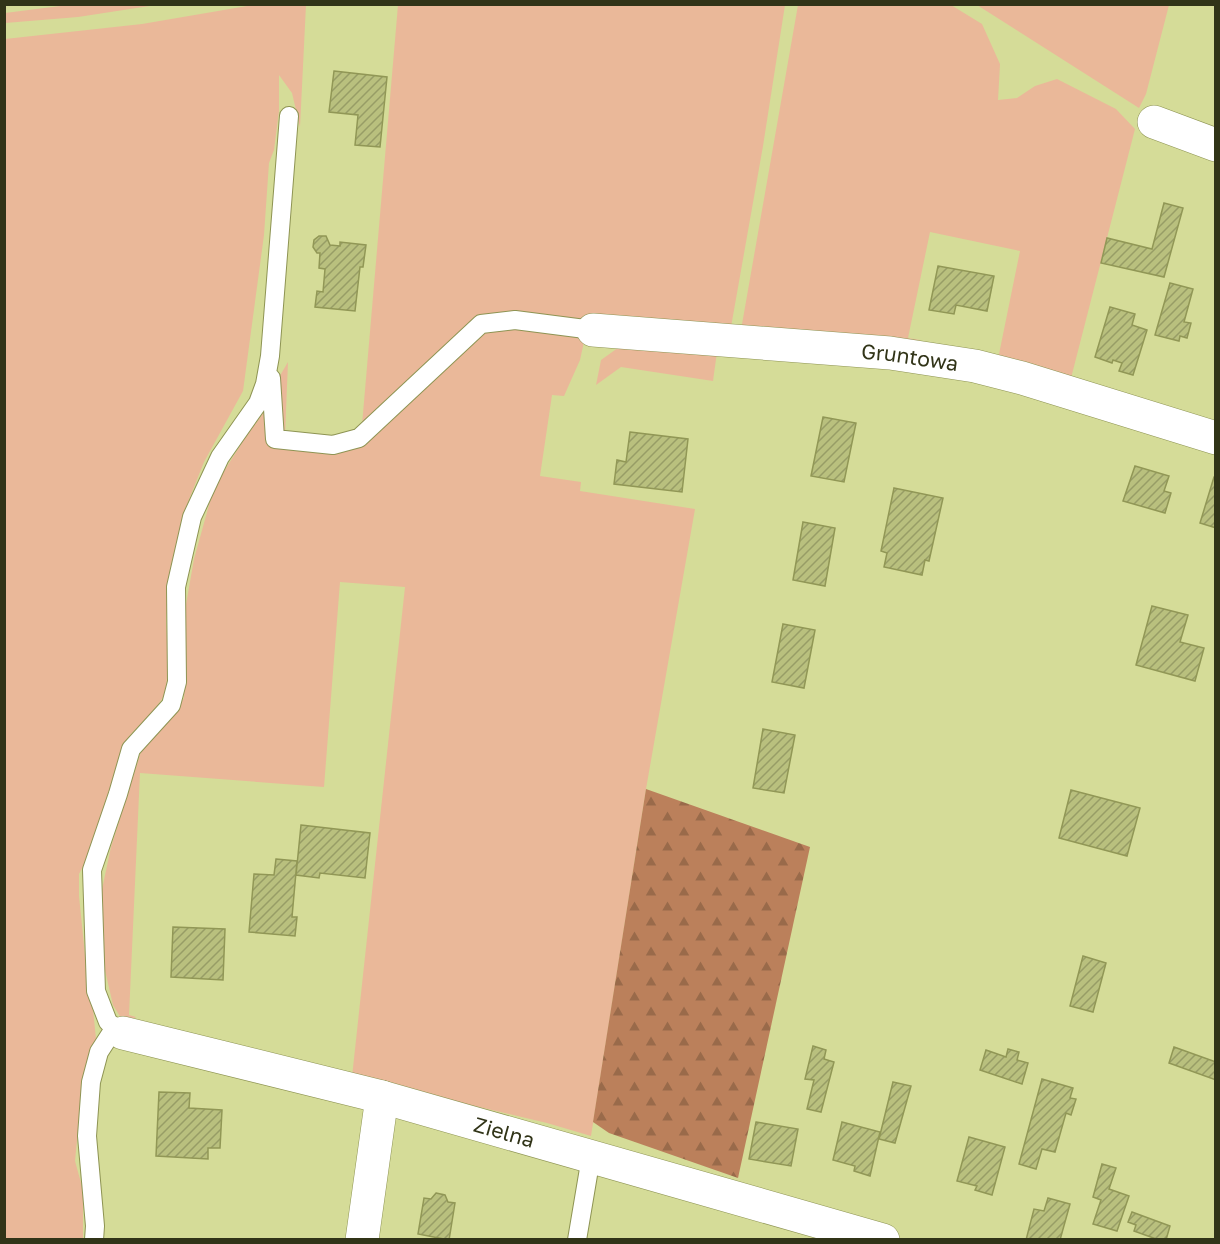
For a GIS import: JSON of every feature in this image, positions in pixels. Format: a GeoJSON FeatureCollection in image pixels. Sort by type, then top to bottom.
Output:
{"type":"FeatureCollection","features":[{"type":"Feature","properties":{"kind":"street"},"geometry":{"type":"LineString","coordinates":[[1154,122],[1215,145]]}},
{"type":"Feature","properties":{"kind":"street","name":"Gruntowa"},"geometry":{"type":"LineString","coordinates":[[593,330],[890,353],[975,366],[1022,378],[1215,438]]}},
{"type":"Feature","properties":{"kind":"street","name":"Zielna"},"geometry":{"type":"LineString","coordinates":[[123,1033],[382,1097],[883,1239]]}},
{"type":"Feature","properties":{"kind":"street"},"geometry":{"type":"LineString","coordinates":[[362,1239],[382,1097]]}},
{"type":"Feature","properties":{"kind":"lane"},"geometry":{"type":"LineString","coordinates":[[123,1033],[108,1022],[96,991],[92,870],[131,749],[171,705],[177,682],[176,587],[192,516],[220,457],[258,403],[265,384],[270,356],[289,116]]}},
{"type":"Feature","properties":{"kind":"lane"},"geometry":{"type":"LineString","coordinates":[[270,356],[275,440],[333,445],[359,438],[481,324],[515,320],[593,330]]}},
{"type":"Feature","properties":{"kind":"lane"},"geometry":{"type":"LineString","coordinates":[[94,1239],[95,1226],[87,1136],[91,1082],[99,1052],[110,1035],[123,1033]]}},
{"type":"Feature","properties":{"kind":"lane"},"geometry":{"type":"LineString","coordinates":[[577,1239],[591,1157]]}},
{"type":"Feature","properties":{"kind":"shaded area"},"geometry":{"type":"Polygon","coordinates":[[[68,5],[156,5],[78,17],[5,23],[5,13],[68,5]]]}},
{"type":"Feature","properties":{"kind":"shaded area"},"geometry":{"type":"Polygon","coordinates":[[[253,5],[306,5],[300,127],[292,93],[279,75],[279,111],[274,150],[269,163],[264,235],[243,391],[204,462],[188,502],[171,565],[166,620],[168,658],[166,693],[153,712],[130,735],[115,773],[93,847],[79,874],[79,896],[89,995],[96,1039],[81,1099],[75,1161],[83,1190],[83,1239],[5,1240],[5,39],[142,24],[253,5]]]}},
{"type":"Feature","properties":{"kind":"shaded area"},"geometry":{"type":"Polygon","coordinates":[[[398,5],[785,5],[731,327],[589,319],[580,360],[564,396],[552,395],[540,476],[581,482],[580,491],[695,509],[646,789],[591,1136],[547,1123],[352,1077],[405,587],[340,582],[324,787],[140,773],[129,1015],[136,1017],[127,1023],[113,1005],[104,966],[101,894],[111,847],[143,745],[168,720],[184,698],[185,610],[194,559],[214,487],[269,405],[278,379],[288,362],[285,435],[346,439],[362,425],[398,5]]]}},
{"type":"Feature","properties":{"kind":"shaded area"},"geometry":{"type":"Polygon","coordinates":[[[798,5],[951,5],[982,24],[1000,64],[998,100],[1017,98],[1035,86],[1057,79],[1116,109],[1135,129],[1070,382],[998,359],[1020,251],[930,232],[908,338],[920,340],[919,347],[741,330],[798,5]]]}},
{"type":"Feature","properties":{"kind":"shaded area"},"geometry":{"type":"Polygon","coordinates":[[[977,5],[1169,5],[1146,94],[1139,108],[977,5]]]}},
{"type":"Feature","properties":{"kind":"shaded area"},"geometry":{"type":"Polygon","coordinates":[[[622,345],[717,352],[713,381],[621,367],[596,385],[601,360],[622,345]]]}},
{"type":"Feature","properties":{"kind":"green space"},"geometry":{"type":"Polygon","coordinates":[[[646,789],[810,847],[738,1178],[609,1133],[593,1122],[646,789]]]}},
{"type":"Feature","properties":{"kind":"building"},"geometry":{"type":"Polygon","coordinates":[[[334,71],[387,77],[380,147],[355,145],[358,115],[329,112],[334,71]]]}},
{"type":"Feature","properties":{"kind":"building"},"geometry":{"type":"Polygon","coordinates":[[[1164,203],[1183,208],[1164,277],[1101,263],[1107,238],[1152,249],[1164,203]]]}},
{"type":"Feature","properties":{"kind":"building"},"geometry":{"type":"Polygon","coordinates":[[[319,236],[326,236],[330,245],[340,246],[340,242],[366,245],[363,267],[360,267],[355,311],[315,307],[317,291],[323,292],[325,269],[319,268],[320,253],[317,253],[313,247],[314,240],[319,236]]]}},
{"type":"Feature","properties":{"kind":"building"},"geometry":{"type":"Polygon","coordinates":[[[938,266],[994,276],[987,311],[956,305],[954,314],[929,310],[938,266]]]}},
{"type":"Feature","properties":{"kind":"building"},"geometry":{"type":"Polygon","coordinates":[[[1170,283],[1193,289],[1184,322],[1191,323],[1187,338],[1180,336],[1179,341],[1155,335],[1170,283]]]}},
{"type":"Feature","properties":{"kind":"building"},"geometry":{"type":"Polygon","coordinates":[[[1110,307],[1135,314],[1132,325],[1147,330],[1133,375],[1119,371],[1122,363],[1113,360],[1112,363],[1095,357],[1110,307]]]}},
{"type":"Feature","properties":{"kind":"building"},"geometry":{"type":"Polygon","coordinates":[[[823,417],[856,423],[844,482],[811,476],[823,417]]]}},
{"type":"Feature","properties":{"kind":"building"},"geometry":{"type":"Polygon","coordinates":[[[630,432],[688,439],[682,492],[614,484],[617,460],[626,462],[630,432]]]}},
{"type":"Feature","properties":{"kind":"building"},"geometry":{"type":"Polygon","coordinates":[[[1135,466],[1169,476],[1164,491],[1171,493],[1165,513],[1123,501],[1135,466]]]}},
{"type":"Feature","properties":{"kind":"building"},"geometry":{"type":"Polygon","coordinates":[[[1214,477],[1216,477],[1216,528],[1200,523],[1214,477]]]}},
{"type":"Feature","properties":{"kind":"building"},"geometry":{"type":"Polygon","coordinates":[[[894,488],[943,498],[929,561],[925,560],[922,575],[884,567],[887,553],[881,551],[894,488]]]}},
{"type":"Feature","properties":{"kind":"building"},"geometry":{"type":"Polygon","coordinates":[[[803,522],[835,528],[825,586],[793,580],[803,522]]]}},
{"type":"Feature","properties":{"kind":"building"},"geometry":{"type":"Polygon","coordinates":[[[1152,606],[1188,615],[1180,642],[1204,648],[1195,681],[1136,665],[1152,606]]]}},
{"type":"Feature","properties":{"kind":"building"},"geometry":{"type":"Polygon","coordinates":[[[783,624],[815,630],[804,688],[772,682],[783,624]]]}},
{"type":"Feature","properties":{"kind":"building"},"geometry":{"type":"Polygon","coordinates":[[[763,729],[795,735],[784,793],[753,788],[763,729]]]}},
{"type":"Feature","properties":{"kind":"building"},"geometry":{"type":"Polygon","coordinates":[[[1071,790],[1140,808],[1127,856],[1059,838],[1071,790]]]}},
{"type":"Feature","properties":{"kind":"building"},"geometry":{"type":"Polygon","coordinates":[[[301,825],[370,833],[365,878],[320,873],[319,878],[296,875],[301,825]]]}},
{"type":"Feature","properties":{"kind":"building"},"geometry":{"type":"Polygon","coordinates":[[[276,859],[297,861],[292,917],[297,917],[295,936],[249,932],[254,874],[274,875],[276,859]]]}},
{"type":"Feature","properties":{"kind":"building"},"geometry":{"type":"Polygon","coordinates":[[[173,927],[225,929],[223,980],[171,977],[173,927]]]}},
{"type":"Feature","properties":{"kind":"building"},"geometry":{"type":"Polygon","coordinates":[[[1083,956],[1106,963],[1093,1012],[1070,1006],[1083,956]]]}},
{"type":"Feature","properties":{"kind":"building"},"geometry":{"type":"Polygon","coordinates":[[[813,1046],[826,1050],[824,1059],[834,1062],[821,1112],[807,1109],[814,1080],[805,1079],[813,1046]]]}},
{"type":"Feature","properties":{"kind":"building"},"geometry":{"type":"Polygon","coordinates":[[[1174,1047],[1216,1062],[1216,1080],[1169,1063],[1174,1047]]]}},
{"type":"Feature","properties":{"kind":"building"},"geometry":{"type":"Polygon","coordinates":[[[1008,1049],[1019,1052],[1017,1060],[1028,1063],[1022,1084],[980,1070],[986,1050],[1006,1057],[1008,1049]]]}},
{"type":"Feature","properties":{"kind":"building"},"geometry":{"type":"Polygon","coordinates":[[[1042,1079],[1073,1088],[1070,1098],[1076,1099],[1071,1115],[1066,1113],[1055,1152],[1042,1149],[1036,1169],[1019,1164],[1042,1079]]]}},
{"type":"Feature","properties":{"kind":"building"},"geometry":{"type":"Polygon","coordinates":[[[893,1082],[911,1086],[895,1143],[879,1139],[893,1082]]]}},
{"type":"Feature","properties":{"kind":"building"},"geometry":{"type":"Polygon","coordinates":[[[159,1092],[190,1093],[189,1108],[222,1110],[220,1148],[208,1148],[208,1159],[156,1156],[159,1092]]]}},
{"type":"Feature","properties":{"kind":"building"},"geometry":{"type":"Polygon","coordinates":[[[756,1122],[798,1129],[791,1166],[749,1159],[756,1122]]]}},
{"type":"Feature","properties":{"kind":"building"},"geometry":{"type":"Polygon","coordinates":[[[842,1122],[880,1132],[870,1176],[854,1171],[855,1166],[833,1160],[842,1122]]]}},
{"type":"Feature","properties":{"kind":"building"},"geometry":{"type":"Polygon","coordinates":[[[969,1137],[1005,1147],[992,1195],[975,1190],[977,1186],[957,1181],[969,1137]]]}},
{"type":"Feature","properties":{"kind":"building"},"geometry":{"type":"Polygon","coordinates":[[[1102,1164],[1116,1168],[1109,1189],[1129,1196],[1117,1231],[1093,1224],[1101,1200],[1093,1197],[1102,1164]]]}},
{"type":"Feature","properties":{"kind":"building"},"geometry":{"type":"Polygon","coordinates":[[[436,1193],[445,1195],[448,1202],[455,1203],[449,1240],[418,1234],[424,1198],[431,1199],[436,1193]]]}},
{"type":"Feature","properties":{"kind":"building"},"geometry":{"type":"Polygon","coordinates":[[[1048,1198],[1070,1204],[1060,1240],[1026,1240],[1034,1209],[1044,1211],[1048,1198]]]}},
{"type":"Feature","properties":{"kind":"building"},"geometry":{"type":"Polygon","coordinates":[[[1132,1212],[1170,1226],[1166,1240],[1159,1240],[1134,1231],[1136,1225],[1128,1222],[1132,1212]]]}}]}
